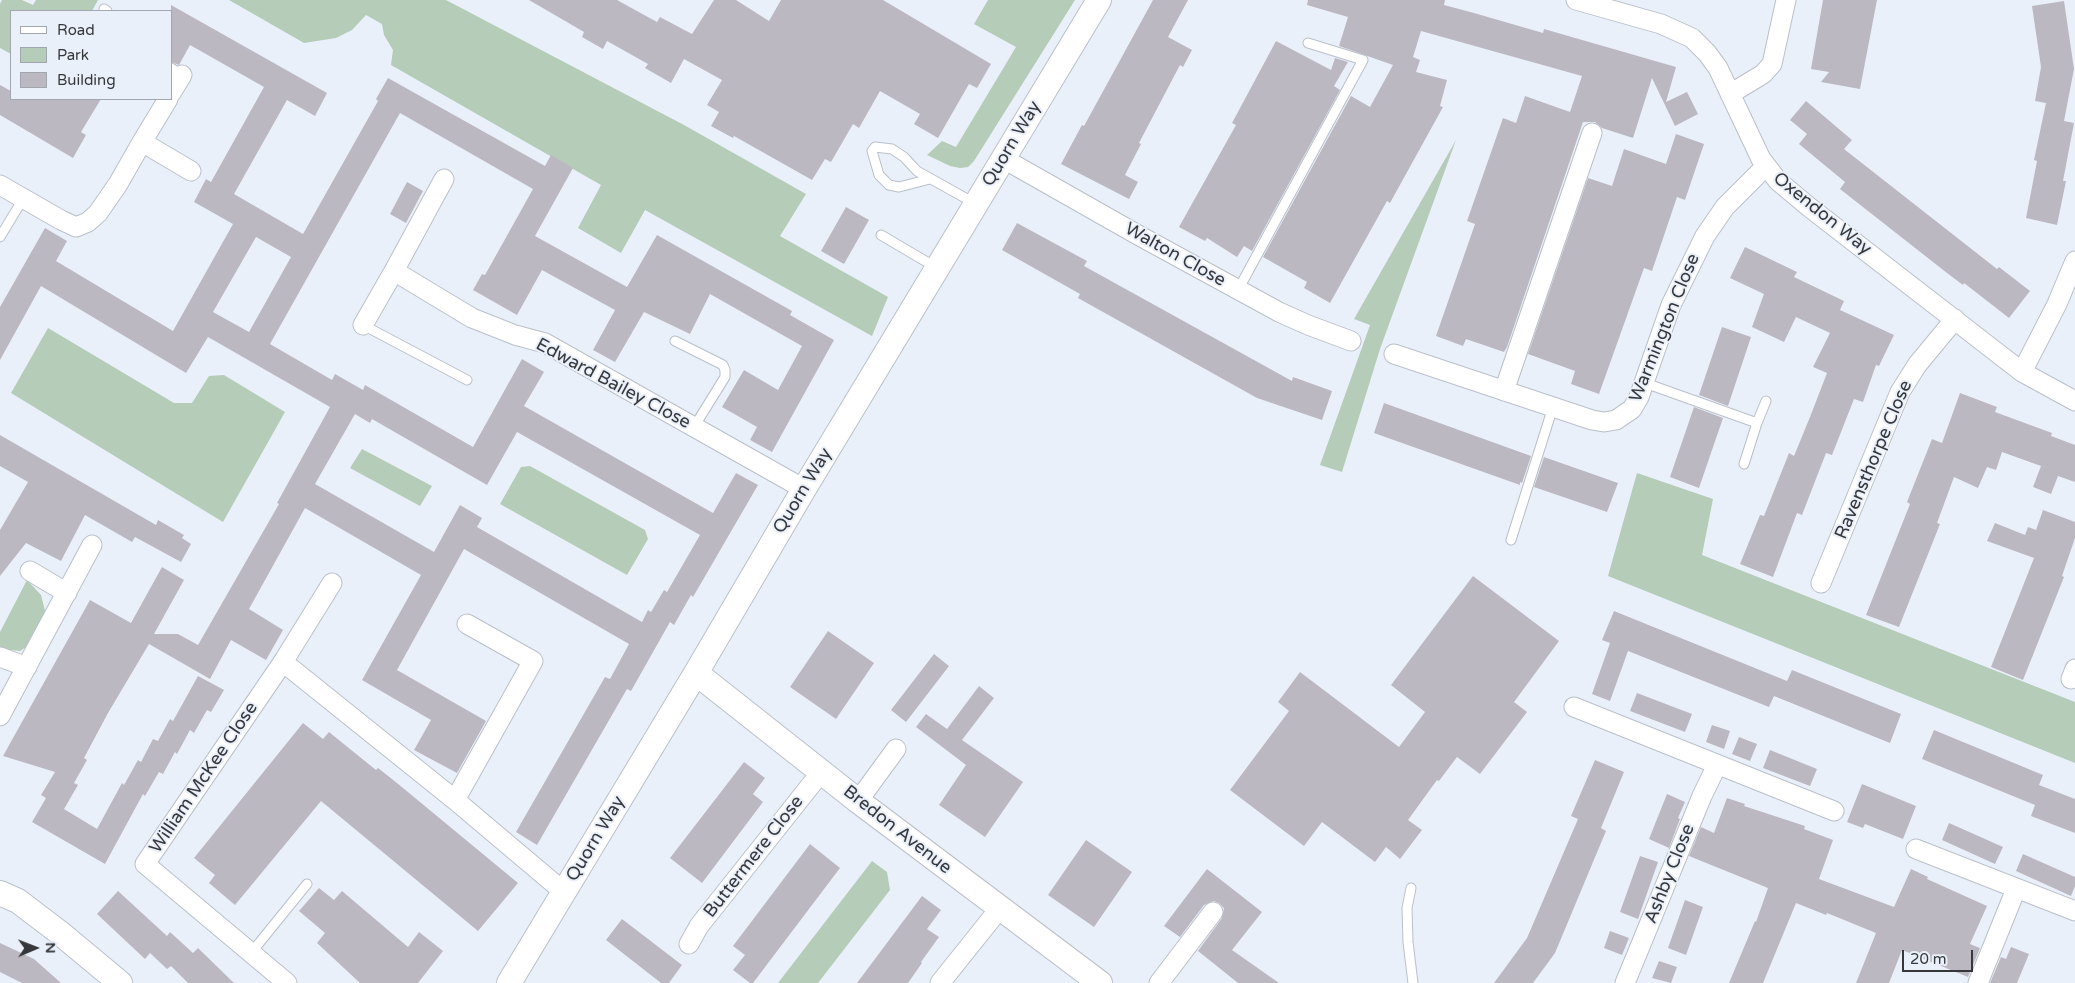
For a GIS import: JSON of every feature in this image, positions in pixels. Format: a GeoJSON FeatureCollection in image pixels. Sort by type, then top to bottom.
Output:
{"type":"FeatureCollection","features":[{"type":"Feature","properties":{"kind":"street","name":"Quorn Way"},"geometry":{"type":"LineString","coordinates":[[508,983],[1100,0]]}},
{"type":"Feature","properties":{"kind":"street","name":"Oxendon Way"},"geometry":{"type":"LineString","coordinates":[[1576,0],[1662,24],[1692,38],[1714,60],[1766,166],[1778,181],[2022,372],[2075,402]]}},
{"type":"Feature","properties":{"kind":"street"},"geometry":{"type":"LineString","coordinates":[[1730,94],[1768,70],[1772,64],[1786,0]]}},
{"type":"Feature","properties":{"kind":"street"},"geometry":{"type":"LineString","coordinates":[[172,89],[177,71]]}},
{"type":"Feature","properties":{"kind":"street"},"geometry":{"type":"LineString","coordinates":[[0,185],[61,220],[76,226],[88,222],[98,213],[118,184],[167,100]]}},
{"type":"Feature","properties":{"kind":"street"},"geometry":{"type":"LineString","coordinates":[[1504,391],[1592,133]]}},
{"type":"Feature","properties":{"kind":"street"},"geometry":{"type":"LineString","coordinates":[[142,142],[191,171]]}},
{"type":"Feature","properties":{"kind":"street","name":"Walton Close"},"geometry":{"type":"LineString","coordinates":[[1004,158],[1294,320],[1351,341]]}},
{"type":"Feature","properties":{"kind":"street","name":"Warmington Close"},"geometry":{"type":"LineString","coordinates":[[1394,354],[1592,420],[1604,422],[1616,420],[1636,404],[1672,305],[1701,243],[1725,207],[1766,166]]}},
{"type":"Feature","properties":{"kind":"street"},"geometry":{"type":"LineString","coordinates":[[363,325],[444,179]]}},
{"type":"Feature","properties":{"kind":"street"},"geometry":{"type":"LineString","coordinates":[[2022,372],[2057,304],[2075,261]]}},
{"type":"Feature","properties":{"kind":"street","name":"Edward Bailey Close"},"geometry":{"type":"LineString","coordinates":[[394,271],[472,318],[515,335],[545,343],[804,489]]}},
{"type":"Feature","properties":{"kind":"street","name":"Ravensthorpe Close"},"geometry":{"type":"LineString","coordinates":[[1821,583],[1900,392],[1916,365],[1954,319]]}},
{"type":"Feature","properties":{"kind":"street"},"geometry":{"type":"LineString","coordinates":[[0,716],[92,545]]}},
{"type":"Feature","properties":{"kind":"street"},"geometry":{"type":"LineString","coordinates":[[30,571],[67,592]]}},
{"type":"Feature","properties":{"kind":"street","name":"William McKee Close"},"geometry":{"type":"LineString","coordinates":[[287,983],[145,864],[283,662],[332,583]]}},
{"type":"Feature","properties":{"kind":"street"},"geometry":{"type":"LineString","coordinates":[[455,800],[533,661],[467,624]]}},
{"type":"Feature","properties":{"kind":"street"},"geometry":{"type":"LineString","coordinates":[[0,657],[27,667]]}},
{"type":"Feature","properties":{"kind":"street"},"geometry":{"type":"LineString","coordinates":[[283,662],[455,800],[564,892]]}},
{"type":"Feature","properties":{"kind":"street","name":"Bredon Avenue"},"geometry":{"type":"LineString","coordinates":[[696,673],[740,710],[822,771],[858,801],[1100,983]]}},
{"type":"Feature","properties":{"kind":"street"},"geometry":{"type":"LineString","coordinates":[[1574,707],[1834,811]]}},
{"type":"Feature","properties":{"kind":"street"},"geometry":{"type":"LineString","coordinates":[[858,801],[896,749]]}},
{"type":"Feature","properties":{"kind":"street","name":"Ashby Close"},"geometry":{"type":"LineString","coordinates":[[1625,983],[1702,796],[1717,765]]}},
{"type":"Feature","properties":{"kind":"street","name":"Buttermere Close"},"geometry":{"type":"LineString","coordinates":[[689,944],[699,926],[822,771]]}},
{"type":"Feature","properties":{"kind":"street"},"geometry":{"type":"LineString","coordinates":[[1916,849],[2075,911]]}},
{"type":"Feature","properties":{"kind":"street"},"geometry":{"type":"LineString","coordinates":[[1978,983],[2016,888]]}},
{"type":"Feature","properties":{"kind":"street"},"geometry":{"type":"LineString","coordinates":[[0,893],[18,901],[120,983]]}},
{"type":"Feature","properties":{"kind":"street"},"geometry":{"type":"LineString","coordinates":[[940,983],[1000,908]]}},
{"type":"Feature","properties":{"kind":"street"},"geometry":{"type":"LineString","coordinates":[[1159,983],[1213,912]]}},
{"type":"Feature","properties":{"kind":"lane"},"geometry":{"type":"LineString","coordinates":[[1238,290],[1363,60],[1308,43]]}},
{"type":"Feature","properties":{"kind":"lane"},"geometry":{"type":"LineString","coordinates":[[930,179],[899,187],[889,185],[879,176],[872,151],[874,147],[892,149],[904,157],[917,171],[976,204]]}},
{"type":"Feature","properties":{"kind":"lane"},"geometry":{"type":"LineString","coordinates":[[0,237],[23,199]]}},
{"type":"Feature","properties":{"kind":"lane"},"geometry":{"type":"LineString","coordinates":[[881,235],[938,268]]}},
{"type":"Feature","properties":{"kind":"lane"},"geometry":{"type":"LineString","coordinates":[[363,325],[467,380]]}},
{"type":"Feature","properties":{"kind":"lane"},"geometry":{"type":"LineString","coordinates":[[676,341],[722,366],[725,370],[725,377],[694,427]]}},
{"type":"Feature","properties":{"kind":"lane"},"geometry":{"type":"LineString","coordinates":[[1645,383],[1757,423]]}},
{"type":"Feature","properties":{"kind":"lane"},"geometry":{"type":"LineString","coordinates":[[1744,464],[1766,402]]}},
{"type":"Feature","properties":{"kind":"lane"},"geometry":{"type":"LineString","coordinates":[[1511,540],[1553,407]]}},
{"type":"Feature","properties":{"kind":"lane"},"geometry":{"type":"LineString","coordinates":[[251,954],[307,884]]}},
{"type":"Feature","properties":{"kind":"lane"},"geometry":{"type":"LineString","coordinates":[[1411,888],[1407,908],[1408,942],[1413,983]]}},
{"type":"Feature","properties":{"kind":"green space"},"geometry":{"type":"Polygon","coordinates":[[[2,0],[22,0],[33,5],[36,0],[98,0],[93,10],[10,10],[10,53],[0,48],[0,4],[2,0]]]}},
{"type":"Feature","properties":{"kind":"green space"},"geometry":{"type":"Polygon","coordinates":[[[229,0],[446,0],[684,125],[806,194],[780,236],[888,297],[872,336],[645,210],[621,253],[578,228],[601,185],[391,65],[393,50],[384,35],[382,24],[366,15],[352,30],[336,38],[304,43],[229,0]]]}},
{"type":"Feature","properties":{"kind":"green space"},"geometry":{"type":"Polygon","coordinates":[[[988,0],[1075,0],[974,161],[968,167],[960,168],[950,166],[927,155],[942,141],[956,147],[1016,47],[974,24],[988,0]]]}},
{"type":"Feature","properties":{"kind":"green space"},"geometry":{"type":"Polygon","coordinates":[[[1456,140],[1380,349],[1342,472],[1320,465],[1370,325],[1354,319],[1456,140]]]}},
{"type":"Feature","properties":{"kind":"green space"},"geometry":{"type":"Polygon","coordinates":[[[48,328],[174,403],[192,403],[209,376],[224,375],[285,412],[223,522],[11,393],[48,328]]]}},
{"type":"Feature","properties":{"kind":"green space"},"geometry":{"type":"Polygon","coordinates":[[[362,449],[432,486],[420,506],[350,468],[362,449]]]}},
{"type":"Feature","properties":{"kind":"green space"},"geometry":{"type":"Polygon","coordinates":[[[530,466],[645,530],[648,539],[627,575],[500,504],[521,467],[530,466]]]}},
{"type":"Feature","properties":{"kind":"green space"},"geometry":{"type":"Polygon","coordinates":[[[1637,473],[1713,499],[1702,555],[2075,702],[2075,763],[1608,576],[1637,473]]]}},
{"type":"Feature","properties":{"kind":"green space"},"geometry":{"type":"Polygon","coordinates":[[[27,580],[41,595],[45,611],[43,632],[35,641],[20,651],[0,649],[0,632],[27,580]]]}},
{"type":"Feature","properties":{"kind":"green space"},"geometry":{"type":"Polygon","coordinates":[[[872,861],[887,872],[890,890],[818,983],[778,983],[872,861]]]}},
{"type":"Feature","properties":{"kind":"building"},"geometry":{"type":"Polygon","coordinates":[[[529,0],[617,0],[657,22],[660,17],[692,34],[714,0],[736,0],[769,21],[781,0],[883,0],[991,64],[977,88],[969,84],[938,138],[914,124],[920,114],[880,91],[859,128],[853,124],[831,162],[825,159],[812,180],[734,136],[733,138],[711,126],[719,112],[707,105],[722,80],[684,59],[671,83],[645,68],[648,64],[607,41],[603,49],[582,37],[584,32],[529,0]]]}},
{"type":"Feature","properties":{"kind":"building"},"geometry":{"type":"Polygon","coordinates":[[[1153,0],[1188,0],[1168,37],[1192,50],[1183,67],[1180,65],[1139,143],[1141,144],[1125,175],[1138,182],[1129,199],[1061,164],[1153,0]]]}},
{"type":"Feature","properties":{"kind":"building"},"geometry":{"type":"Polygon","coordinates":[[[1308,0],[1445,0],[1444,5],[1543,33],[1544,29],[1676,67],[1666,102],[1687,92],[1698,114],[1675,126],[1652,78],[1633,138],[1602,128],[1595,122],[1583,122],[1507,347],[1504,352],[1466,339],[1463,346],[1436,336],[1475,224],[1467,221],[1503,118],[1516,123],[1525,96],[1570,112],[1582,76],[1421,31],[1413,57],[1420,60],[1416,72],[1447,80],[1440,106],[1443,107],[1390,203],[1387,201],[1330,303],[1304,288],[1307,282],[1263,257],[1351,96],[1370,107],[1393,65],[1339,46],[1348,17],[1307,5],[1308,0]]]}},
{"type":"Feature","properties":{"kind":"building"},"geometry":{"type":"Polygon","coordinates":[[[1823,0],[1877,0],[1860,89],[1821,82],[1829,72],[1811,69],[1823,0]]]}},
{"type":"Feature","properties":{"kind":"building"},"geometry":{"type":"Polygon","coordinates":[[[2064,1],[2074,69],[2064,121],[2074,123],[2063,181],[2066,181],[2057,225],[2026,218],[2037,161],[2034,160],[2046,103],[2035,101],[2041,67],[2032,6],[2064,1]]]}},
{"type":"Feature","properties":{"kind":"building"},"geometry":{"type":"Polygon","coordinates":[[[171,5],[327,93],[315,116],[287,100],[234,194],[303,234],[378,101],[376,99],[388,78],[545,166],[551,155],[573,168],[535,236],[627,287],[657,235],[792,311],[790,315],[834,340],[772,452],[750,440],[757,427],[722,407],[744,370],[778,390],[802,346],[710,294],[690,334],[644,312],[615,362],[593,350],[615,310],[542,270],[517,315],[473,290],[482,274],[485,275],[533,189],[400,113],[270,344],[332,380],[335,374],[363,390],[365,385],[473,447],[522,359],[544,372],[524,406],[713,513],[736,473],[758,485],[693,597],[691,595],[674,625],[670,622],[631,691],[627,689],[537,845],[516,832],[605,677],[610,679],[629,644],[464,549],[397,670],[486,721],[457,773],[414,750],[431,720],[362,680],[421,575],[305,508],[249,609],[283,630],[266,660],[231,640],[210,679],[149,644],[108,713],[84,758],[87,760],[74,783],[78,785],[64,809],[97,829],[122,783],[124,785],[138,760],[141,762],[153,739],[158,741],[170,719],[173,721],[198,676],[224,690],[211,712],[207,710],[194,733],[190,730],[163,774],[159,772],[145,796],[143,794],[105,864],[32,822],[46,798],[41,795],[55,772],[3,756],[90,600],[131,623],[162,567],[184,580],[154,634],[178,634],[198,645],[279,504],[277,503],[330,407],[208,337],[186,373],[41,286],[0,360],[0,307],[45,228],[67,241],[56,261],[173,331],[233,224],[194,202],[206,179],[211,182],[264,87],[190,45],[179,65],[172,62],[171,5]],[[256,237],[213,312],[249,332],[291,257],[256,237]],[[355,414],[315,484],[434,552],[460,505],[482,518],[477,527],[642,622],[648,610],[651,612],[664,590],[667,592],[700,535],[517,432],[487,485],[372,419],[370,423],[355,414]]]}},
{"type":"Feature","properties":{"kind":"building"},"geometry":{"type":"Polygon","coordinates":[[[1276,41],[1331,70],[1335,58],[1348,62],[1334,86],[1340,90],[1252,251],[1244,246],[1237,257],[1207,238],[1205,241],[1179,227],[1236,125],[1232,123],[1276,41]]]}},
{"type":"Feature","properties":{"kind":"building"},"geometry":{"type":"Polygon","coordinates":[[[0,85],[10,90],[10,100],[100,100],[81,132],[86,135],[73,158],[0,115],[0,85]]]}},
{"type":"Feature","properties":{"kind":"building"},"geometry":{"type":"Polygon","coordinates":[[[1806,101],[1852,140],[1844,149],[1997,269],[1999,267],[2030,291],[2009,318],[1964,283],[1963,285],[1947,273],[1840,189],[1845,182],[1799,144],[1807,134],[1790,120],[1806,101]]]}},
{"type":"Feature","properties":{"kind":"building"},"geometry":{"type":"Polygon","coordinates":[[[1676,134],[1704,144],[1685,200],[1677,197],[1652,271],[1644,268],[1599,394],[1571,384],[1575,371],[1528,354],[1588,178],[1612,186],[1624,149],[1666,164],[1676,134]]]}},
{"type":"Feature","properties":{"kind":"building"},"geometry":{"type":"Polygon","coordinates":[[[407,182],[423,191],[406,223],[390,214],[407,182]]]}},
{"type":"Feature","properties":{"kind":"building"},"geometry":{"type":"Polygon","coordinates":[[[846,207],[869,220],[844,264],[821,251],[846,207]]]}},
{"type":"Feature","properties":{"kind":"building"},"geometry":{"type":"Polygon","coordinates":[[[1017,223],[1087,261],[1084,266],[1292,381],[1293,377],[1332,391],[1322,420],[1257,398],[1078,298],[1080,294],[1002,250],[1017,223]]]}},
{"type":"Feature","properties":{"kind":"building"},"geometry":{"type":"Polygon","coordinates":[[[1745,247],[1797,272],[1794,277],[1844,301],[1840,310],[1894,335],[1879,366],[1876,365],[1863,402],[1854,399],[1832,455],[1826,453],[1802,515],[1797,513],[1773,577],[1740,564],[1760,515],[1764,516],[1789,453],[1794,456],[1810,417],[1827,373],[1813,367],[1830,333],[1796,317],[1784,342],[1752,327],[1764,294],[1730,278],[1745,247]]]}},
{"type":"Feature","properties":{"kind":"building"},"geometry":{"type":"Polygon","coordinates":[[[1722,327],[1751,337],[1728,406],[1699,395],[1722,327]]]}},
{"type":"Feature","properties":{"kind":"building"},"geometry":{"type":"Polygon","coordinates":[[[1960,393],[1997,407],[1995,412],[2052,433],[2051,436],[2075,445],[2075,482],[2058,476],[2051,494],[2033,487],[2041,466],[2002,452],[1996,470],[1987,467],[1978,488],[1954,477],[1937,523],[1940,524],[1899,627],[1866,615],[1910,504],[1907,502],[1932,439],[1942,443],[1960,393]]]}},
{"type":"Feature","properties":{"kind":"building"},"geometry":{"type":"Polygon","coordinates":[[[1384,403],[1531,456],[1522,483],[1520,482],[1520,485],[1374,433],[1384,403]]]}},
{"type":"Feature","properties":{"kind":"building"},"geometry":{"type":"Polygon","coordinates":[[[1694,407],[1723,418],[1699,488],[1670,477],[1694,407]]]}},
{"type":"Feature","properties":{"kind":"building"},"geometry":{"type":"Polygon","coordinates":[[[0,435],[156,525],[158,520],[184,535],[182,538],[191,544],[181,562],[135,537],[132,542],[85,515],[61,561],[26,543],[0,576],[0,530],[28,482],[0,466],[0,435]]]}},
{"type":"Feature","properties":{"kind":"building"},"geometry":{"type":"Polygon","coordinates":[[[1544,457],[1618,483],[1607,512],[1534,487],[1544,457]]]}},
{"type":"Feature","properties":{"kind":"building"},"geometry":{"type":"Polygon","coordinates":[[[2043,510],[2075,522],[2075,538],[2062,576],[2064,577],[2023,680],[1991,667],[2034,558],[1987,541],[1995,523],[2025,535],[2028,527],[2036,530],[2043,510]]]}},
{"type":"Feature","properties":{"kind":"building"},"geometry":{"type":"Polygon","coordinates":[[[1473,576],[1559,641],[1514,702],[1527,712],[1480,774],[1457,757],[1439,781],[1437,780],[1408,820],[1422,830],[1400,859],[1386,847],[1375,862],[1322,822],[1304,846],[1230,790],[1289,711],[1278,702],[1300,672],[1399,747],[1425,712],[1391,685],[1473,576]]]}},
{"type":"Feature","properties":{"kind":"building"},"geometry":{"type":"Polygon","coordinates":[[[1614,611],[1787,681],[1792,670],[1901,714],[1890,743],[1774,696],[1769,707],[1628,651],[1610,701],[1592,694],[1610,643],[1602,640],[1614,611]]]}},
{"type":"Feature","properties":{"kind":"building"},"geometry":{"type":"Polygon","coordinates":[[[828,631],[874,663],[836,719],[790,687],[828,631]]]}},
{"type":"Feature","properties":{"kind":"building"},"geometry":{"type":"Polygon","coordinates":[[[934,654],[949,666],[906,722],[891,710],[934,654]]]}},
{"type":"Feature","properties":{"kind":"building"},"geometry":{"type":"Polygon","coordinates":[[[979,686],[994,698],[962,740],[1023,782],[985,837],[939,805],[966,765],[916,727],[926,714],[947,729],[979,686]]]}},
{"type":"Feature","properties":{"kind":"building"},"geometry":{"type":"Polygon","coordinates":[[[1637,693],[1692,714],[1685,732],[1630,711],[1637,693]]]}},
{"type":"Feature","properties":{"kind":"building"},"geometry":{"type":"Polygon","coordinates":[[[303,723],[323,739],[329,732],[376,770],[378,768],[518,883],[478,931],[321,801],[235,905],[209,883],[215,875],[194,858],[303,723]]]}},
{"type":"Feature","properties":{"kind":"building"},"geometry":{"type":"Polygon","coordinates":[[[1712,725],[1730,731],[1724,749],[1706,742],[1712,725]]]}},
{"type":"Feature","properties":{"kind":"building"},"geometry":{"type":"Polygon","coordinates":[[[1934,730],[2043,775],[2039,785],[2075,799],[2075,833],[2031,816],[2035,805],[1922,759],[1934,730]]]}},
{"type":"Feature","properties":{"kind":"building"},"geometry":{"type":"Polygon","coordinates":[[[1739,737],[1757,744],[1750,761],[1732,754],[1739,737]]]}},
{"type":"Feature","properties":{"kind":"building"},"geometry":{"type":"Polygon","coordinates":[[[1770,750],[1817,769],[1810,786],[1763,768],[1770,750]]]}},
{"type":"Feature","properties":{"kind":"building"},"geometry":{"type":"Polygon","coordinates":[[[1595,760],[1624,772],[1601,828],[1606,831],[1555,953],[1533,983],[1494,983],[1527,938],[1578,819],[1571,816],[1595,760]]]}},
{"type":"Feature","properties":{"kind":"building"},"geometry":{"type":"Polygon","coordinates":[[[744,762],[765,778],[753,794],[763,802],[702,883],[670,858],[744,762]]]}},
{"type":"Feature","properties":{"kind":"building"},"geometry":{"type":"Polygon","coordinates":[[[1862,784],[1916,806],[1903,839],[1865,824],[1863,828],[1847,822],[1862,784]]]}},
{"type":"Feature","properties":{"kind":"building"},"geometry":{"type":"Polygon","coordinates":[[[1667,794],[1685,802],[1669,848],[1649,839],[1667,794]]]}},
{"type":"Feature","properties":{"kind":"building"},"geometry":{"type":"Polygon","coordinates":[[[1727,798],[1745,804],[1744,806],[1805,826],[1804,829],[1833,840],[1819,879],[1894,907],[1911,869],[1928,877],[1927,879],[1987,906],[1970,944],[1980,948],[1968,977],[1902,950],[1889,983],[1856,983],[1876,933],[1827,913],[1826,915],[1796,903],[1763,983],[1729,983],[1756,922],[1768,888],[1689,856],[1701,827],[1714,833],[1727,798]]]}},
{"type":"Feature","properties":{"kind":"building"},"geometry":{"type":"Polygon","coordinates":[[[1949,823],[2003,847],[1995,864],[1942,840],[1949,823]]]}},
{"type":"Feature","properties":{"kind":"building"},"geometry":{"type":"Polygon","coordinates":[[[1086,840],[1132,872],[1094,927],[1048,895],[1086,840]]]}},
{"type":"Feature","properties":{"kind":"building"},"geometry":{"type":"Polygon","coordinates":[[[810,844],[840,868],[753,983],[750,983],[733,970],[745,955],[733,946],[810,844]]]}},
{"type":"Feature","properties":{"kind":"building"},"geometry":{"type":"Polygon","coordinates":[[[2023,854],[2075,877],[2075,886],[2071,896],[2016,871],[2023,854]]]}},
{"type":"Feature","properties":{"kind":"building"},"geometry":{"type":"Polygon","coordinates":[[[1640,856],[1658,862],[1638,919],[1620,912],[1640,856]]]}},
{"type":"Feature","properties":{"kind":"building"},"geometry":{"type":"Polygon","coordinates":[[[1207,869],[1262,912],[1232,950],[1279,983],[1238,983],[1198,951],[1222,918],[1224,908],[1219,903],[1214,901],[1204,905],[1180,937],[1164,926],[1207,869]]]}},
{"type":"Feature","properties":{"kind":"building"},"geometry":{"type":"Polygon","coordinates":[[[319,888],[334,900],[342,891],[408,947],[419,932],[443,951],[418,983],[360,983],[317,943],[325,933],[299,911],[319,888]]]}},
{"type":"Feature","properties":{"kind":"building"},"geometry":{"type":"Polygon","coordinates":[[[118,891],[167,936],[170,932],[193,953],[198,948],[234,983],[188,983],[171,966],[167,969],[150,953],[145,959],[97,914],[118,891]]]}},
{"type":"Feature","properties":{"kind":"building"},"geometry":{"type":"Polygon","coordinates":[[[922,896],[941,910],[927,929],[939,937],[908,983],[857,983],[922,896]]]}},
{"type":"Feature","properties":{"kind":"building"},"geometry":{"type":"Polygon","coordinates":[[[1685,900],[1703,907],[1686,955],[1668,948],[1685,900]]]}},
{"type":"Feature","properties":{"kind":"building"},"geometry":{"type":"Polygon","coordinates":[[[622,919],[682,965],[669,983],[661,983],[606,940],[622,919]]]}},
{"type":"Feature","properties":{"kind":"building"},"geometry":{"type":"Polygon","coordinates":[[[1610,931],[1629,938],[1622,955],[1604,948],[1610,931]]]}},
{"type":"Feature","properties":{"kind":"building"},"geometry":{"type":"Polygon","coordinates":[[[0,943],[34,959],[61,983],[22,983],[0,972],[0,943]]]}},
{"type":"Feature","properties":{"kind":"building"},"geometry":{"type":"Polygon","coordinates":[[[2011,947],[2029,954],[2017,983],[1990,983],[2001,957],[2006,959],[2011,947]]]}},
{"type":"Feature","properties":{"kind":"building"},"geometry":{"type":"Polygon","coordinates":[[[1659,961],[1677,967],[1671,983],[1652,978],[1659,961]]]}}]}
